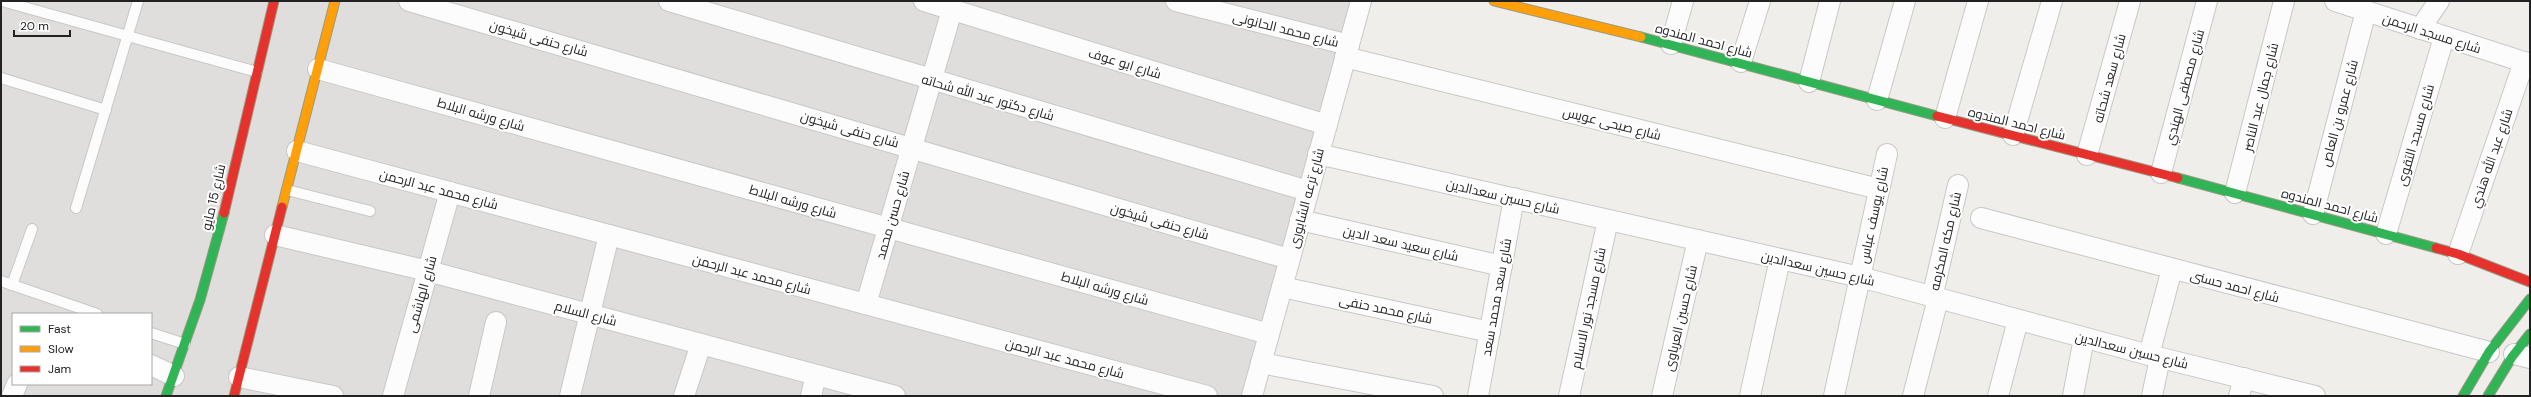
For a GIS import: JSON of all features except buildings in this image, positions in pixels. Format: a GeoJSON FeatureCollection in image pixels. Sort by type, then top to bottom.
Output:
{"type":"FeatureCollection","features":[{"type":"Feature","properties":{"kind":"street","name":"شارع 15 مايو"},"geometry":{"type":"LineString","coordinates":[[166,396],[185,344],[215,246],[274,1]]}},
{"type":"Feature","properties":{"kind":"street"},"geometry":{"type":"LineString","coordinates":[[333,396],[236,387],[336,1]]}},
{"type":"Feature","properties":{"kind":"street","name":"شارع حنفى شيخون"},"geometry":{"type":"LineString","coordinates":[[410,1],[1289,259]]}},
{"type":"Feature","properties":{"kind":"street","name":"شارع دكتور عبد الله شحاته"},"geometry":{"type":"LineString","coordinates":[[669,1],[1308,191]]}},
{"type":"Feature","properties":{"kind":"street","name":"شارع ابو عوف"},"geometry":{"type":"LineString","coordinates":[[924,1],[1327,125]]}},
{"type":"Feature","properties":{"kind":"street","name":"شارع محمد الحانونى"},"geometry":{"type":"LineString","coordinates":[[1176,1],[1347,51]]}},
{"type":"Feature","properties":{"kind":"street","name":"شارع ترعه الشابورى"},"geometry":{"type":"LineString","coordinates":[[1252,396],[1361,1]]}},
{"type":"Feature","properties":{"kind":"street","name":"شارع احمد المندوه"},"geometry":{"type":"LineString","coordinates":[[1494,1],[1741,62],[1944,118],[2162,173],[2458,254],[2530,282]]}},
{"type":"Feature","properties":{"kind":"street"},"geometry":{"type":"LineString","coordinates":[[1671,44],[1683,1]]}},
{"type":"Feature","properties":{"kind":"street"},"geometry":{"type":"LineString","coordinates":[[1741,62],[1760,1]]}},
{"type":"Feature","properties":{"kind":"street"},"geometry":{"type":"LineString","coordinates":[[1809,82],[1830,1]]}},
{"type":"Feature","properties":{"kind":"street"},"geometry":{"type":"LineString","coordinates":[[1877,100],[1905,1]]}},
{"type":"Feature","properties":{"kind":"street"},"geometry":{"type":"LineString","coordinates":[[1944,118],[1978,1]]}},
{"type":"Feature","properties":{"kind":"street"},"geometry":{"type":"LineString","coordinates":[[2013,135],[2052,1]]}},
{"type":"Feature","properties":{"kind":"street","name":"شارع سعد شحاته"},"geometry":{"type":"LineString","coordinates":[[2087,155],[2130,1]]}},
{"type":"Feature","properties":{"kind":"street","name":"شارع مصطفى الهندي"},"geometry":{"type":"LineString","coordinates":[[2162,173],[2207,1]]}},
{"type":"Feature","properties":{"kind":"street","name":"شارع جمال عبد الناصر"},"geometry":{"type":"LineString","coordinates":[[2235,193],[2284,1]]}},
{"type":"Feature","properties":{"kind":"street","name":"شارع مسجد الرحمن"},"geometry":{"type":"LineString","coordinates":[[2334,1],[2527,63]]}},
{"type":"Feature","properties":{"kind":"street"},"geometry":{"type":"LineString","coordinates":[[2420,29],[2439,1]]}},
{"type":"Feature","properties":{"kind":"street","name":"شارع حسن محمد"},"geometry":{"type":"LineString","coordinates":[[866,304],[952,10]]}},
{"type":"Feature","properties":{"kind":"street","name":"شارع عمرو بن العاص"},"geometry":{"type":"LineString","coordinates":[[2313,214],[2366,11]]}},
{"type":"Feature","properties":{"kind":"street","name":"شارع مسجد التقوى"},"geometry":{"type":"LineString","coordinates":[[2386,234],[2444,37]]}},
{"type":"Feature","properties":{"kind":"street","name":"شارع صبحى عويس"},"geometry":{"type":"LineString","coordinates":[[1347,51],[1879,189]]}},
{"type":"Feature","properties":{"kind":"street","name":"شارع عبد الله هندي"},"geometry":{"type":"LineString","coordinates":[[2458,254],[2527,63]]}},
{"type":"Feature","properties":{"kind":"street","name":"شارع ورشه البلاط"},"geometry":{"type":"LineString","coordinates":[[318,69],[1269,334]]}},
{"type":"Feature","properties":{"kind":"street","name":"شارع محمد عبد الرحمن"},"geometry":{"type":"LineString","coordinates":[[297,151],[1207,396]]}},
{"type":"Feature","properties":{"kind":"street","name":"شارع حسين سعدالدين"},"geometry":{"type":"LineString","coordinates":[[1318,154],[1860,277],[1935,299],[2155,356],[2242,387],[2315,396]]}},
{"type":"Feature","properties":{"kind":"street","name":"شارع يوسف عباس"},"geometry":{"type":"LineString","coordinates":[[1834,396],[1887,154]]}},
{"type":"Feature","properties":{"kind":"street","name":"شارع مكه المكرمه"},"geometry":{"type":"LineString","coordinates":[[1913,396],[1935,299],[1958,185]]}},
{"type":"Feature","properties":{"kind":"street","name":"شارع الهاشمى"},"geometry":{"type":"LineString","coordinates":[[393,396],[450,192]]}},
{"type":"Feature","properties":{"kind":"street","name":"شارع سعد محمد سعد"},"geometry":{"type":"LineString","coordinates":[[1478,396],[1514,198]]}},
{"type":"Feature","properties":{"kind":"street","name":"شارع احمد حسنى"},"geometry":{"type":"LineString","coordinates":[[1981,218],[2489,352]]}},
{"type":"Feature","properties":{"kind":"street","name":"شارع سعيد سعد الدين"},"geometry":{"type":"LineString","coordinates":[[1300,220],[1502,266]]}},
{"type":"Feature","properties":{"kind":"street","name":"شارع مسجد نور الاسلام"},"geometry":{"type":"LineString","coordinates":[[1569,396],[1608,220]]}},
{"type":"Feature","properties":{"kind":"street","name":"شارع السلام"},"geometry":{"type":"LineString","coordinates":[[275,235],[428,271],[895,396]]}},
{"type":"Feature","properties":{"kind":"street"},"geometry":{"type":"LineString","coordinates":[[570,396],[609,235]]}},
{"type":"Feature","properties":{"kind":"street","name":"شارع حسين العرباوى"},"geometry":{"type":"LineString","coordinates":[[1662,396],[1698,240]]}},
{"type":"Feature","properties":{"kind":"street"},"geometry":{"type":"LineString","coordinates":[[1750,396],[1780,259]]}},
{"type":"Feature","properties":{"kind":"street"},"geometry":{"type":"LineString","coordinates":[[2152,396],[2155,356],[2172,269]]}},
{"type":"Feature","properties":{"kind":"street","name":"شارع محمد حنفى"},"geometry":{"type":"LineString","coordinates":[[1282,287],[1490,332]]}},
{"type":"Feature","properties":{"kind":"street"},"geometry":{"type":"LineString","coordinates":[[2463,396],[2489,352],[2530,299]]}},
{"type":"Feature","properties":{"kind":"street"},"geometry":{"type":"LineString","coordinates":[[1998,396],[2018,320]]}},
{"type":"Feature","properties":{"kind":"street"},"geometry":{"type":"LineString","coordinates":[[479,396],[496,322]]}},
{"type":"Feature","properties":{"kind":"street"},"geometry":{"type":"LineString","coordinates":[[2488,396],[2522,356],[2530,334]]}},
{"type":"Feature","properties":{"kind":"street"},"geometry":{"type":"LineString","coordinates":[[2073,396],[2084,338]]}},
{"type":"Feature","properties":{"kind":"street"},"geometry":{"type":"LineString","coordinates":[[684,396],[701,344]]}},
{"type":"Feature","properties":{"kind":"street"},"geometry":{"type":"LineString","coordinates":[[1261,363],[1425,395]]}},
{"type":"Feature","properties":{"kind":"street"},"geometry":{"type":"LineString","coordinates":[[152,365],[174,376]]}},
{"type":"Feature","properties":{"kind":"street"},"geometry":{"type":"LineString","coordinates":[[811,396],[816,375]]}},
{"type":"Feature","properties":{"kind":"street"},"geometry":{"type":"LineString","coordinates":[[12,396],[17,385]]}},
{"type":"Feature","properties":{"kind":"lane"},"geometry":{"type":"LineString","coordinates":[[2,1],[257,72]]}},
{"type":"Feature","properties":{"kind":"lane"},"geometry":{"type":"LineString","coordinates":[[76,208],[138,1]]}},
{"type":"Feature","properties":{"kind":"lane"},"geometry":{"type":"LineString","coordinates":[[1,78],[106,110]]}},
{"type":"Feature","properties":{"kind":"lane"},"geometry":{"type":"LineString","coordinates":[[287,190],[370,211]]}},
{"type":"Feature","properties":{"kind":"lane"},"geometry":{"type":"LineString","coordinates":[[12,285],[32,229]]}},
{"type":"Feature","properties":{"kind":"lane"},"geometry":{"type":"LineString","coordinates":[[1,281],[94,313]]}},
{"type":"Feature","properties":{"kind":"lane"},"geometry":{"type":"LineString","coordinates":[[152,333],[185,344]]}},
{"type":"Feature","properties":{"kind":"shaded area"},"geometry":{"type":"Polygon","coordinates":[[[1,1],[1367,1],[1258,396],[1,396],[1,1]]]}},
{"type":"Feature","properties":{"kind":"traffic: fast"},"geometry":{"type":"LineString","coordinates":[[1641,37],[1937,116]]}},
{"type":"Feature","properties":{"kind":"traffic: fast"},"geometry":{"type":"LineString","coordinates":[[2178,178],[2436,248]]}},
{"type":"Feature","properties":{"kind":"traffic: fast"},"geometry":{"type":"LineString","coordinates":[[166,396],[200,300],[224,213]]}},
{"type":"Feature","properties":{"kind":"traffic: fast"},"geometry":{"type":"LineString","coordinates":[[2463,396],[2489,352],[2530,299]]}},
{"type":"Feature","properties":{"kind":"traffic: fast"},"geometry":{"type":"LineString","coordinates":[[2488,396],[2512,357],[2530,334]]}},
{"type":"Feature","properties":{"kind":"traffic: slow"},"geometry":{"type":"LineString","coordinates":[[282,207],[335,1]]}},
{"type":"Feature","properties":{"kind":"traffic: slow"},"geometry":{"type":"LineString","coordinates":[[1494,1],[1641,37]]}},
{"type":"Feature","properties":{"kind":"traffic: jam"},"geometry":{"type":"LineString","coordinates":[[224,213],[274,1]]}},
{"type":"Feature","properties":{"kind":"traffic: jam"},"geometry":{"type":"LineString","coordinates":[[1937,116],[2178,178]]}},
{"type":"Feature","properties":{"kind":"traffic: jam"},"geometry":{"type":"LineString","coordinates":[[234,396],[282,207]]}},
{"type":"Feature","properties":{"kind":"traffic: jam"},"geometry":{"type":"LineString","coordinates":[[2436,248],[2458,254],[2530,282]]}}]}
